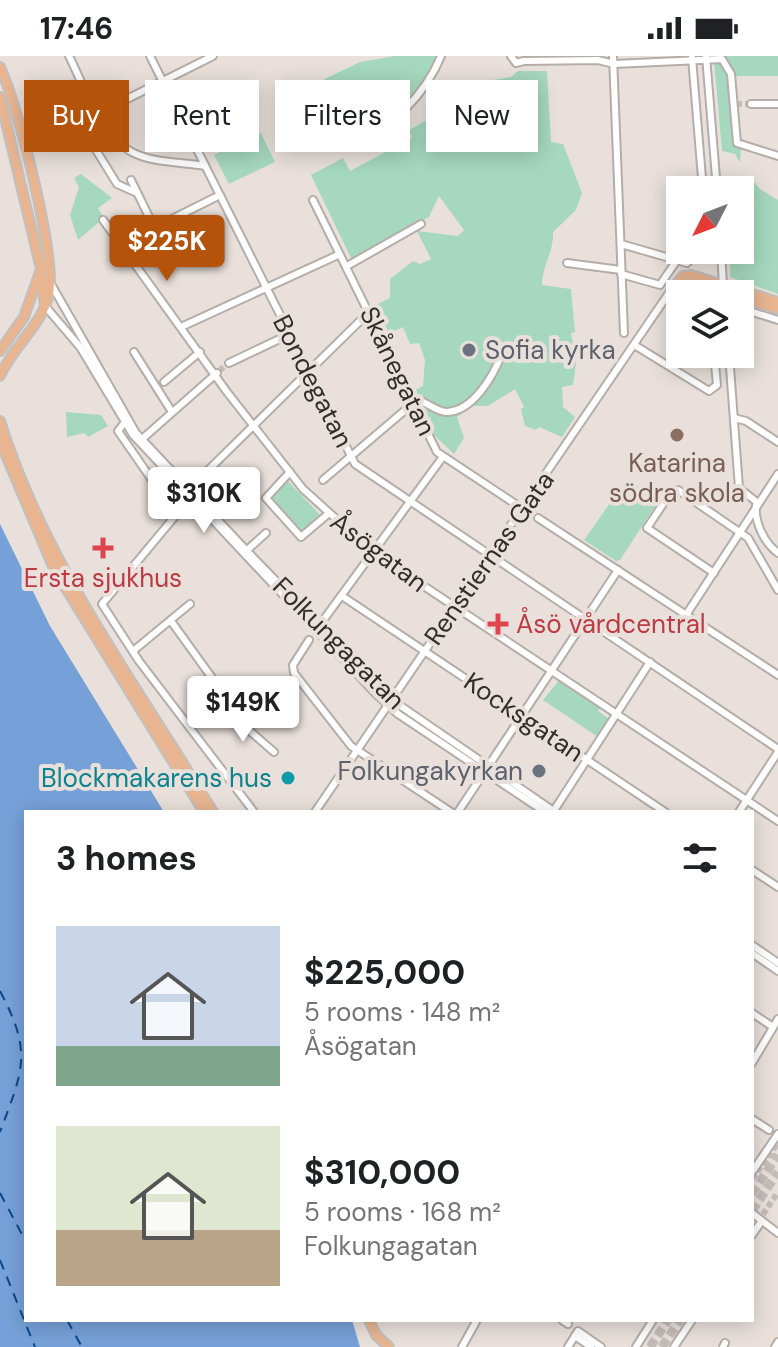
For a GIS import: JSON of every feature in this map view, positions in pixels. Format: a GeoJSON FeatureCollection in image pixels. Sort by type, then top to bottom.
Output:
{"type":"FeatureCollection","features":[{"type":"Feature","properties":{"kind":"main road","name":"Folkungagatan"},"geometry":{"type":"LineString","coordinates":[[0,67],[48,242],[51,284],[45,301]]}},
{"type":"Feature","properties":{"kind":"main road"},"geometry":{"type":"LineString","coordinates":[[0,97],[41,269],[45,301],[0,376]]}},
{"type":"Feature","properties":{"kind":"main road"},"geometry":{"type":"LineString","coordinates":[[0,351],[29,306],[41,269]]}},
{"type":"Feature","properties":{"kind":"main road"},"geometry":{"type":"LineString","coordinates":[[679,280],[691,275],[702,280]]}},
{"type":"Feature","properties":{"kind":"main road"},"geometry":{"type":"LineString","coordinates":[[754,297],[778,302]]}},
{"type":"Feature","properties":{"kind":"main road"},"geometry":{"type":"LineString","coordinates":[[29,306],[59,301]]}},
{"type":"Feature","properties":{"kind":"main road"},"geometry":{"type":"LineString","coordinates":[[754,302],[778,309]]}},
{"type":"Feature","properties":{"kind":"main road"},"geometry":{"type":"LineString","coordinates":[[0,366],[10,358]]}},
{"type":"Feature","properties":{"kind":"main road"},"geometry":{"type":"LineString","coordinates":[[0,421],[36,519],[59,565],[212,810]]}},
{"type":"Feature","properties":{"kind":"main road"},"geometry":{"type":"LineString","coordinates":[[0,441],[54,569],[203,810]]}},
{"type":"Feature","properties":{"kind":"main road"},"geometry":{"type":"LineString","coordinates":[[368,1322],[372,1338],[382,1347]]}},
{"type":"Feature","properties":{"kind":"main road"},"geometry":{"type":"LineString","coordinates":[[368,1322],[389,1347]]}},
{"type":"Feature","properties":{"kind":"street"},"geometry":{"type":"LineString","coordinates":[[69,56],[82,80]]}},
{"type":"Feature","properties":{"kind":"street","name":"Bondegatan"},"geometry":{"type":"LineString","coordinates":[[150,56],[162,80]]}},
{"type":"Feature","properties":{"kind":"street"},"geometry":{"type":"LineString","coordinates":[[165,80],[213,56]]}},
{"type":"Feature","properties":{"kind":"street"},"geometry":{"type":"LineString","coordinates":[[410,104],[441,56]]}},
{"type":"Feature","properties":{"kind":"street"},"geometry":{"type":"LineString","coordinates":[[511,56],[516,63],[522,59],[598,60],[614,64],[692,57],[722,59],[728,65],[735,104],[737,143],[778,156]]}},
{"type":"Feature","properties":{"kind":"street"},"geometry":{"type":"LineString","coordinates":[[613,56],[624,333]]}},
{"type":"Feature","properties":{"kind":"street"},"geometry":{"type":"LineString","coordinates":[[692,57],[702,176]]}},
{"type":"Feature","properties":{"kind":"street"},"geometry":{"type":"LineString","coordinates":[[706,57],[716,176]]}},
{"type":"Feature","properties":{"kind":"street"},"geometry":{"type":"LineString","coordinates":[[751,104],[778,104]]}},
{"type":"Feature","properties":{"kind":"street"},"geometry":{"type":"LineString","coordinates":[[129,150],[205,166]]}},
{"type":"Feature","properties":{"kind":"street"},"geometry":{"type":"LineString","coordinates":[[97,152],[117,184],[137,193]]}},
{"type":"Feature","properties":{"kind":"street","name":"Bondegatan"},"geometry":{"type":"LineString","coordinates":[[198,152],[358,467],[778,751]]}},
{"type":"Feature","properties":{"kind":"street"},"geometry":{"type":"LineString","coordinates":[[131,180],[154,227]]}},
{"type":"Feature","properties":{"kind":"street"},"geometry":{"type":"LineString","coordinates":[[120,245],[220,195]]}},
{"type":"Feature","properties":{"kind":"street","name":"Skånegatan"},"geometry":{"type":"LineString","coordinates":[[313,200],[442,458],[523,509]]}},
{"type":"Feature","properties":{"kind":"street","name":"Åsögatan"},"geometry":{"type":"LineString","coordinates":[[103,220],[218,372],[254,426],[328,514],[374,553],[778,821]]}},
{"type":"Feature","properties":{"kind":"street"},"geometry":{"type":"LineString","coordinates":[[347,266],[421,224]]}},
{"type":"Feature","properties":{"kind":"street"},"geometry":{"type":"LineString","coordinates":[[621,244],[666,257]]}},
{"type":"Feature","properties":{"kind":"street"},"geometry":{"type":"LineString","coordinates":[[181,327],[338,255]]}},
{"type":"Feature","properties":{"kind":"street"},"geometry":{"type":"LineString","coordinates":[[567,263],[621,272],[660,285],[674,264]]}},
{"type":"Feature","properties":{"kind":"street","name":"Folkungagatan"},"geometry":{"type":"LineString","coordinates":[[51,284],[126,421]]}},
{"type":"Feature","properties":{"kind":"street","name":"Folkungagatan"},"geometry":{"type":"LineString","coordinates":[[45,301],[80,347],[140,440],[390,703],[551,810]]}},
{"type":"Feature","properties":{"kind":"street","name":"Renstiernas Gata"},"geometry":{"type":"LineString","coordinates":[[316,810],[666,302]]}},
{"type":"Feature","properties":{"kind":"street"},"geometry":{"type":"LineString","coordinates":[[754,312],[778,320]]}},
{"type":"Feature","properties":{"kind":"street"},"geometry":{"type":"LineString","coordinates":[[252,810],[133,651],[102,604],[189,492],[368,313]]}},
{"type":"Feature","properties":{"kind":"street"},"geometry":{"type":"LineString","coordinates":[[229,363],[290,334]]}},
{"type":"Feature","properties":{"kind":"street"},"geometry":{"type":"LineString","coordinates":[[636,346],[666,366]]}},
{"type":"Feature","properties":{"kind":"street"},"geometry":{"type":"LineString","coordinates":[[134,352],[172,412]]}},
{"type":"Feature","properties":{"kind":"street"},"geometry":{"type":"LineString","coordinates":[[164,382],[200,352]]}},
{"type":"Feature","properties":{"kind":"street"},"geometry":{"type":"LineString","coordinates":[[323,480],[412,403],[420,400],[445,412],[461,408],[482,388],[502,353]]}},
{"type":"Feature","properties":{"kind":"street"},"geometry":{"type":"LineString","coordinates":[[670,368],[702,389],[712,390],[717,385],[715,368]]}},
{"type":"Feature","properties":{"kind":"street"},"geometry":{"type":"LineString","coordinates":[[730,368],[739,488],[757,504],[757,521],[778,553]]}},
{"type":"Feature","properties":{"kind":"street"},"geometry":{"type":"LineString","coordinates":[[140,440],[218,372]]}},
{"type":"Feature","properties":{"kind":"street"},"geometry":{"type":"LineString","coordinates":[[734,418],[746,421],[778,442]]}},
{"type":"Feature","properties":{"kind":"street","name":"Folkungagatan"},"geometry":{"type":"LineString","coordinates":[[126,421],[118,431],[175,513]]}},
{"type":"Feature","properties":{"kind":"street"},"geometry":{"type":"LineString","coordinates":[[319,626],[442,458]]}},
{"type":"Feature","properties":{"kind":"street"},"geometry":{"type":"LineString","coordinates":[[290,472],[266,498],[301,537],[328,514]]}},
{"type":"Feature","properties":{"kind":"street"},"geometry":{"type":"LineString","coordinates":[[686,615],[778,474]]}},
{"type":"Feature","properties":{"kind":"street"},"geometry":{"type":"LineString","coordinates":[[714,573],[647,528],[675,490],[748,538],[778,590]]}},
{"type":"Feature","properties":{"kind":"street"},"geometry":{"type":"LineString","coordinates":[[538,518],[778,675]]}},
{"type":"Feature","properties":{"kind":"street"},"geometry":{"type":"LineString","coordinates":[[245,552],[266,533]]}},
{"type":"Feature","properties":{"kind":"street","name":"Folkungagatan"},"geometry":{"type":"LineString","coordinates":[[245,552],[390,703]]}},
{"type":"Feature","properties":{"kind":"street"},"geometry":{"type":"LineString","coordinates":[[459,810],[618,570]]}},
{"type":"Feature","properties":{"kind":"street","name":"Kocksgatan"},"geometry":{"type":"LineString","coordinates":[[342,596],[662,810]]}},
{"type":"Feature","properties":{"kind":"street"},"geometry":{"type":"LineString","coordinates":[[133,651],[190,604]]}},
{"type":"Feature","properties":{"kind":"street"},"geometry":{"type":"LineString","coordinates":[[171,621],[251,732],[274,752]]}},
{"type":"Feature","properties":{"kind":"street"},"geometry":{"type":"LineString","coordinates":[[309,640],[293,665],[294,673],[351,746],[448,810]]}},
{"type":"Feature","properties":{"kind":"street"},"geometry":{"type":"LineString","coordinates":[[555,810],[650,662]]}},
{"type":"Feature","properties":{"kind":"street"},"geometry":{"type":"LineString","coordinates":[[740,810],[778,751]]}},
{"type":"Feature","properties":{"kind":"street","name":"Folkungagatan"},"geometry":{"type":"LineString","coordinates":[[487,769],[542,810]]}},
{"type":"Feature","properties":{"kind":"street"},"geometry":{"type":"LineString","coordinates":[[754,871],[778,887]]}},
{"type":"Feature","properties":{"kind":"street"},"geometry":{"type":"LineString","coordinates":[[754,946],[778,963]]}},
{"type":"Feature","properties":{"kind":"street"},"geometry":{"type":"LineString","coordinates":[[754,954],[778,971]]}},
{"type":"Feature","properties":{"kind":"street"},"geometry":{"type":"LineString","coordinates":[[754,1014],[773,1027]]}},
{"type":"Feature","properties":{"kind":"street"},"geometry":{"type":"LineString","coordinates":[[754,1060],[778,1019]]}},
{"type":"Feature","properties":{"kind":"street"},"geometry":{"type":"LineString","coordinates":[[754,1120],[769,1130]]}},
{"type":"Feature","properties":{"kind":"street"},"geometry":{"type":"LineString","coordinates":[[754,1169],[778,1134]]}},
{"type":"Feature","properties":{"kind":"street"},"geometry":{"type":"LineString","coordinates":[[754,1215],[778,1233]]}},
{"type":"Feature","properties":{"kind":"street"},"geometry":{"type":"LineString","coordinates":[[754,1232],[761,1222]]}},
{"type":"Feature","properties":{"kind":"street"},"geometry":{"type":"LineString","coordinates":[[462,1347],[476,1322]]}},
{"type":"Feature","properties":{"kind":"street"},"geometry":{"type":"LineString","coordinates":[[636,1347],[652,1322]]}},
{"type":"Feature","properties":{"kind":"street"},"geometry":{"type":"LineString","coordinates":[[674,1347],[691,1322]]}},
{"type":"Feature","properties":{"kind":"street"},"geometry":{"type":"LineString","coordinates":[[568,1347],[577,1334]]}},
{"type":"Feature","properties":{"kind":"street"},"geometry":{"type":"LineString","coordinates":[[577,1334],[591,1347]]}},
{"type":"Feature","properties":{"kind":"street"},"geometry":{"type":"LineString","coordinates":[[577,1334],[601,1347]]}},
{"type":"Feature","properties":{"kind":"green space"},"geometry":{"type":"Polygon","coordinates":[[[395,56],[438,56],[425,81],[410,98],[410,80],[323,80],[360,62],[395,56]]]}},
{"type":"Feature","properties":{"kind":"green space"},"geometry":{"type":"Polygon","coordinates":[[[725,56],[778,56],[778,76],[736,76],[725,56]]]}},
{"type":"Feature","properties":{"kind":"green space"},"geometry":{"type":"Polygon","coordinates":[[[714,60],[725,66],[730,79],[732,140],[741,149],[740,163],[735,154],[722,151],[714,60]]]}},
{"type":"Feature","properties":{"kind":"green space"},"geometry":{"type":"Polygon","coordinates":[[[518,71],[547,71],[551,142],[563,144],[582,193],[576,210],[553,232],[542,285],[571,289],[575,332],[571,333],[576,363],[573,385],[562,387],[563,407],[575,417],[562,437],[539,427],[536,430],[525,426],[521,409],[524,407],[515,389],[488,406],[473,406],[457,417],[464,438],[454,454],[435,436],[412,392],[423,386],[425,360],[419,343],[410,344],[403,327],[389,333],[374,306],[390,298],[390,279],[413,261],[420,264],[431,259],[417,231],[458,236],[464,230],[439,196],[429,217],[352,260],[311,175],[343,158],[350,171],[386,152],[410,152],[410,129],[426,120],[426,152],[538,152],[538,80],[492,80],[511,77],[518,71]]]}},
{"type":"Feature","properties":{"kind":"green space"},"geometry":{"type":"Polygon","coordinates":[[[259,134],[275,162],[229,184],[214,155],[220,152],[259,152],[259,134]]]}},
{"type":"Feature","properties":{"kind":"green space"},"geometry":{"type":"Polygon","coordinates":[[[81,174],[112,198],[98,208],[104,218],[78,240],[70,215],[79,187],[74,178],[81,174]]]}},
{"type":"Feature","properties":{"kind":"green space"},"geometry":{"type":"Polygon","coordinates":[[[754,182],[778,200],[778,294],[754,286],[754,280],[730,277],[730,264],[754,264],[754,182]]]}},
{"type":"Feature","properties":{"kind":"green space"},"geometry":{"type":"Polygon","coordinates":[[[66,412],[101,415],[108,426],[88,437],[84,433],[67,437],[66,412]]]}},
{"type":"Feature","properties":{"kind":"green space"},"geometry":{"type":"Polygon","coordinates":[[[286,479],[322,517],[301,534],[268,497],[286,479]]]}},
{"type":"Feature","properties":{"kind":"green space"},"geometry":{"type":"Polygon","coordinates":[[[627,479],[659,500],[620,560],[616,561],[584,540],[627,479]]]}},
{"type":"Feature","properties":{"kind":"green space"},"geometry":{"type":"Polygon","coordinates":[[[561,678],[602,705],[598,711],[609,719],[598,737],[543,700],[561,678]]]}},
{"type":"Feature","properties":{"kind":"water"},"geometry":{"type":"Polygon","coordinates":[[[0,524],[50,626],[163,810],[24,810],[24,1322],[353,1322],[360,1347],[0,1347],[0,524]]]}},
{"type":"Feature","properties":{"kind":"ferry route"},"geometry":{"type":"LineString","coordinates":[[0,991],[21,1047],[19,1076],[0,1132]]}},
{"type":"Feature","properties":{"kind":"ferry route"},"geometry":{"type":"LineString","coordinates":[[0,1193],[24,1238]]}},
{"type":"Feature","properties":{"kind":"ferry route"},"geometry":{"type":"LineString","coordinates":[[0,1260],[24,1320]]}},
{"type":"Feature","properties":{"kind":"ferry route"},"geometry":{"type":"LineString","coordinates":[[25,1322],[35,1347]]}},
{"type":"Feature","properties":{"kind":"ferry route"},"geometry":{"type":"LineString","coordinates":[[68,1322],[82,1347]]}},
{"type":"Feature","properties":{"kind":"tunnel"},"geometry":{"type":"LineString","coordinates":[[736,104],[751,104]]}},
{"type":"Feature","properties":{"kind":"tunnel"},"geometry":{"type":"LineString","coordinates":[[219,371],[229,363]]}},
{"type":"Feature","properties":{"kind":"tunnel"},"geometry":{"type":"LineString","coordinates":[[754,1176],[775,1147],[775,1138],[769,1130]]}},
{"type":"Feature","properties":{"kind":"tunnel"},"geometry":{"type":"LineString","coordinates":[[754,1191],[778,1155]]}},
{"type":"Feature","properties":{"kind":"tunnel"},"geometry":{"type":"LineString","coordinates":[[754,1208],[778,1172]]}},
{"type":"Feature","properties":{"kind":"tunnel"},"geometry":{"type":"LineString","coordinates":[[758,1222],[778,1192]]}},
{"type":"Feature","properties":{"kind":"tunnel"},"geometry":{"type":"LineString","coordinates":[[650,1347],[667,1322]]}},
{"type":"Feature","properties":{"kind":"tunnel"},"geometry":{"type":"LineString","coordinates":[[662,1347],[679,1322]]}},
{"type":"Feature","properties":{"kind":"place","name":"Sofia kyrka"},"geometry":{"type":"Point","coordinates":[469,350]}},
{"type":"Feature","properties":{"kind":"place","name":"Katarina södra skola"},"geometry":{"type":"Point","coordinates":[677,435]}},
{"type":"Feature","properties":{"kind":"place","name":"Ersta sjukhus"},"geometry":{"type":"Point","coordinates":[103,548]}},
{"type":"Feature","properties":{"kind":"place","name":"Åsö vårdcentral"},"geometry":{"type":"Point","coordinates":[498,624]}},
{"type":"Feature","properties":{"kind":"place","name":"Folkungakyrkan"},"geometry":{"type":"Point","coordinates":[539,771]}},
{"type":"Feature","properties":{"kind":"place","name":"Blockmakarens hus"},"geometry":{"type":"Point","coordinates":[288,778]}}]}
